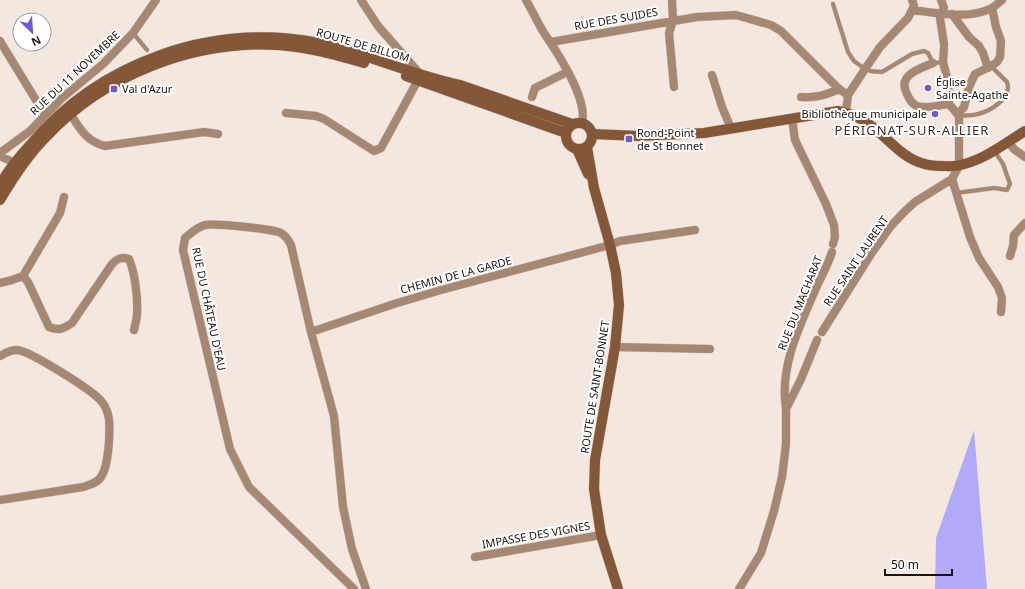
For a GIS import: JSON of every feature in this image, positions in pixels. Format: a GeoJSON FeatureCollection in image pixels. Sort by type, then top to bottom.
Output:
{"type":"FeatureCollection","features":[{"type":"Feature","properties":{"kind":"main road","name":"ROUTE DE BILLOM"},"geometry":{"type":"LineString","coordinates":[[0,185],[14,163],[41,131],[68,110],[111,85],[154,65],[210,49],[249,45],[279,45],[320,51],[419,77],[460,85],[572,124]]}},
{"type":"Feature","properties":{"kind":"main road","name":"ROUTE DE BILLOM"},"geometry":{"type":"LineString","coordinates":[[419,77],[566,133]]}},
{"type":"Feature","properties":{"kind":"main road","name":"ROUTE DE BILLOM"},"geometry":{"type":"LineString","coordinates":[[0,200],[9,184],[68,110]]}},
{"type":"Feature","properties":{"kind":"main road"},"geometry":{"type":"LineString","coordinates":[[592,134],[639,136],[704,133],[838,111],[846,112],[874,126],[902,154],[914,162],[934,166],[959,166],[984,157],[1025,131]]}},
{"type":"Feature","properties":{"kind":"main road"},"geometry":{"type":"LineString","coordinates":[[582,123],[591,129],[592,139],[590,144],[582,148],[572,148],[568,144],[566,138],[568,128],[572,124],[582,123]]}},
{"type":"Feature","properties":{"kind":"main road","name":"ROUTE DE SAINT-BONNET"},"geometry":{"type":"LineString","coordinates":[[582,148],[610,245],[616,273],[619,305],[615,347],[595,460],[594,490],[601,535],[618,589]]}},
{"type":"Feature","properties":{"kind":"street","name":"RUE DU 11 NOVEMBRE"},"geometry":{"type":"LineString","coordinates":[[0,153],[30,131],[61,100],[103,64],[132,34],[156,0]]}},
{"type":"Feature","properties":{"kind":"street"},"geometry":{"type":"LineString","coordinates":[[286,113],[316,116],[324,119],[374,151],[381,148],[419,77],[378,26],[361,0]]}},
{"type":"Feature","properties":{"kind":"street"},"geometry":{"type":"LineString","coordinates":[[526,0],[546,36],[551,42],[583,106],[584,116],[582,123]]}},
{"type":"Feature","properties":{"kind":"street"},"geometry":{"type":"LineString","coordinates":[[672,0],[673,21],[669,33],[674,88]]}},
{"type":"Feature","properties":{"kind":"street"},"geometry":{"type":"LineString","coordinates":[[846,112],[848,95],[880,47],[908,18],[914,6],[912,0]]}},
{"type":"Feature","properties":{"kind":"street"},"geometry":{"type":"LineString","coordinates":[[941,0],[944,8],[940,18],[944,46],[943,62],[948,81],[949,104],[958,115]]}},
{"type":"Feature","properties":{"kind":"street"},"geometry":{"type":"LineString","coordinates":[[912,10],[962,15],[972,14],[992,8],[1002,0]]}},
{"type":"Feature","properties":{"kind":"street"},"geometry":{"type":"LineString","coordinates":[[992,8],[996,27],[1001,40],[1000,57],[997,62],[975,74],[972,78],[964,107],[958,115],[959,166],[952,179],[970,237],[979,258],[998,287],[1002,298],[1001,312]]}},
{"type":"Feature","properties":{"kind":"street"},"geometry":{"type":"LineString","coordinates":[[952,14],[969,38],[979,46],[989,67]]}},
{"type":"Feature","properties":{"kind":"street","name":"RUE DES SUIDES"},"geometry":{"type":"LineString","coordinates":[[551,42],[697,16],[736,15],[771,25],[781,31],[798,50],[839,89],[848,95]]}},
{"type":"Feature","properties":{"kind":"street"},"geometry":{"type":"LineString","coordinates":[[0,41],[45,115]]}},
{"type":"Feature","properties":{"kind":"street"},"geometry":{"type":"LineString","coordinates":[[933,64],[917,70],[908,76],[904,83],[905,90],[913,104],[918,106],[925,107],[949,104]]}},
{"type":"Feature","properties":{"kind":"street"},"geometry":{"type":"LineString","coordinates":[[532,97],[535,88],[567,72]]}},
{"type":"Feature","properties":{"kind":"street"},"geometry":{"type":"LineString","coordinates":[[712,75],[722,107],[731,128]]}},
{"type":"Feature","properties":{"kind":"street"},"geometry":{"type":"LineString","coordinates":[[801,97],[812,98],[826,95],[839,89]]}},
{"type":"Feature","properties":{"kind":"street"},"geometry":{"type":"LineString","coordinates":[[68,110],[89,139],[95,144],[105,146],[204,132],[218,134]]}},
{"type":"Feature","properties":{"kind":"street","name":"RUE DU MACHARAT"},"geometry":{"type":"LineString","coordinates":[[786,409],[787,364],[803,320],[828,265],[835,237],[834,225],[795,140],[792,118]]}},
{"type":"Feature","properties":{"kind":"street"},"geometry":{"type":"LineString","coordinates":[[1008,142],[1015,150],[1025,157]]}},
{"type":"Feature","properties":{"kind":"street"},"geometry":{"type":"LineString","coordinates":[[0,156],[14,163]]}},
{"type":"Feature","properties":{"kind":"street","name":"RUE SAINT LAURENT"},"geometry":{"type":"LineString","coordinates":[[822,332],[871,254],[891,226],[915,202],[952,179]]}},
{"type":"Feature","properties":{"kind":"street"},"geometry":{"type":"LineString","coordinates":[[0,283],[23,276],[60,213],[64,197]]}},
{"type":"Feature","properties":{"kind":"street"},"geometry":{"type":"LineString","coordinates":[[1010,256],[1014,235],[1025,223]]}},
{"type":"Feature","properties":{"kind":"street","name":"RUE DU CHÂTEAU D'EAU"},"geometry":{"type":"LineString","coordinates":[[354,589],[249,487],[230,449],[183,250],[185,238],[195,229],[204,225],[216,224],[276,231],[282,233],[291,245],[311,332],[334,416],[344,507],[352,549],[366,589]]}},
{"type":"Feature","properties":{"kind":"street","name":"CHEMIN DE LA GARDE"},"geometry":{"type":"LineString","coordinates":[[311,332],[441,290],[610,245],[620,241],[695,230]]}},
{"type":"Feature","properties":{"kind":"street"},"geometry":{"type":"LineString","coordinates":[[23,276],[28,282],[49,327],[58,330],[72,323],[112,264],[117,259],[123,257],[129,259],[132,265],[137,300],[138,315],[134,330]]}},
{"type":"Feature","properties":{"kind":"street"},"geometry":{"type":"LineString","coordinates":[[739,589],[760,553],[774,511],[782,477],[786,444],[786,409],[801,379],[817,340]]}},
{"type":"Feature","properties":{"kind":"street"},"geometry":{"type":"LineString","coordinates":[[615,347],[710,349]]}},
{"type":"Feature","properties":{"kind":"street"},"geometry":{"type":"LineString","coordinates":[[0,356],[7,351],[18,350],[32,355],[97,396],[106,409],[109,419],[106,464],[102,476],[94,483],[83,487],[0,500]]}},
{"type":"Feature","properties":{"kind":"street","name":"IMPASSE DES VIGNES"},"geometry":{"type":"LineString","coordinates":[[475,557],[601,535]]}},
{"type":"Feature","properties":{"kind":"lane"},"geometry":{"type":"LineString","coordinates":[[833,4],[848,52],[854,61],[865,69],[882,72],[912,54],[924,51],[928,53],[933,64],[943,62]]}},
{"type":"Feature","properties":{"kind":"lane"},"geometry":{"type":"LineString","coordinates":[[132,34],[147,50]]}},
{"type":"Feature","properties":{"kind":"lane"},"geometry":{"type":"LineString","coordinates":[[958,115],[972,115],[983,112],[996,105],[1006,94],[1008,86],[1007,82],[989,67]]}},
{"type":"Feature","properties":{"kind":"lane"},"geometry":{"type":"LineString","coordinates":[[956,193],[994,188],[1007,190],[1010,184],[1003,164],[995,151]]}},
{"type":"Feature","properties":{"kind":"shaded area"},"geometry":{"type":"Polygon","coordinates":[[[974,430],[987,589],[935,589],[936,538],[974,430]]]}},
{"type":"Feature","properties":{"kind":"place","name":"Église Sainte-Agathe"},"geometry":{"type":"Point","coordinates":[928,88]}},
{"type":"Feature","properties":{"kind":"place","name":"Val d'Azur"},"geometry":{"type":"Point","coordinates":[114,89]}},
{"type":"Feature","properties":{"kind":"place","name":"Bibliothèque municipale"},"geometry":{"type":"Point","coordinates":[935,114]}},
{"type":"Feature","properties":{"kind":"place","name":"Rond-Point de St Bonnet"},"geometry":{"type":"Point","coordinates":[629,139]}},
{"type":"Feature","properties":{"kind":"district","name":"PÉRIGNAT-SUR-ALLIER"},"geometry":{"type":"Point","coordinates":[912,130]}}]}
